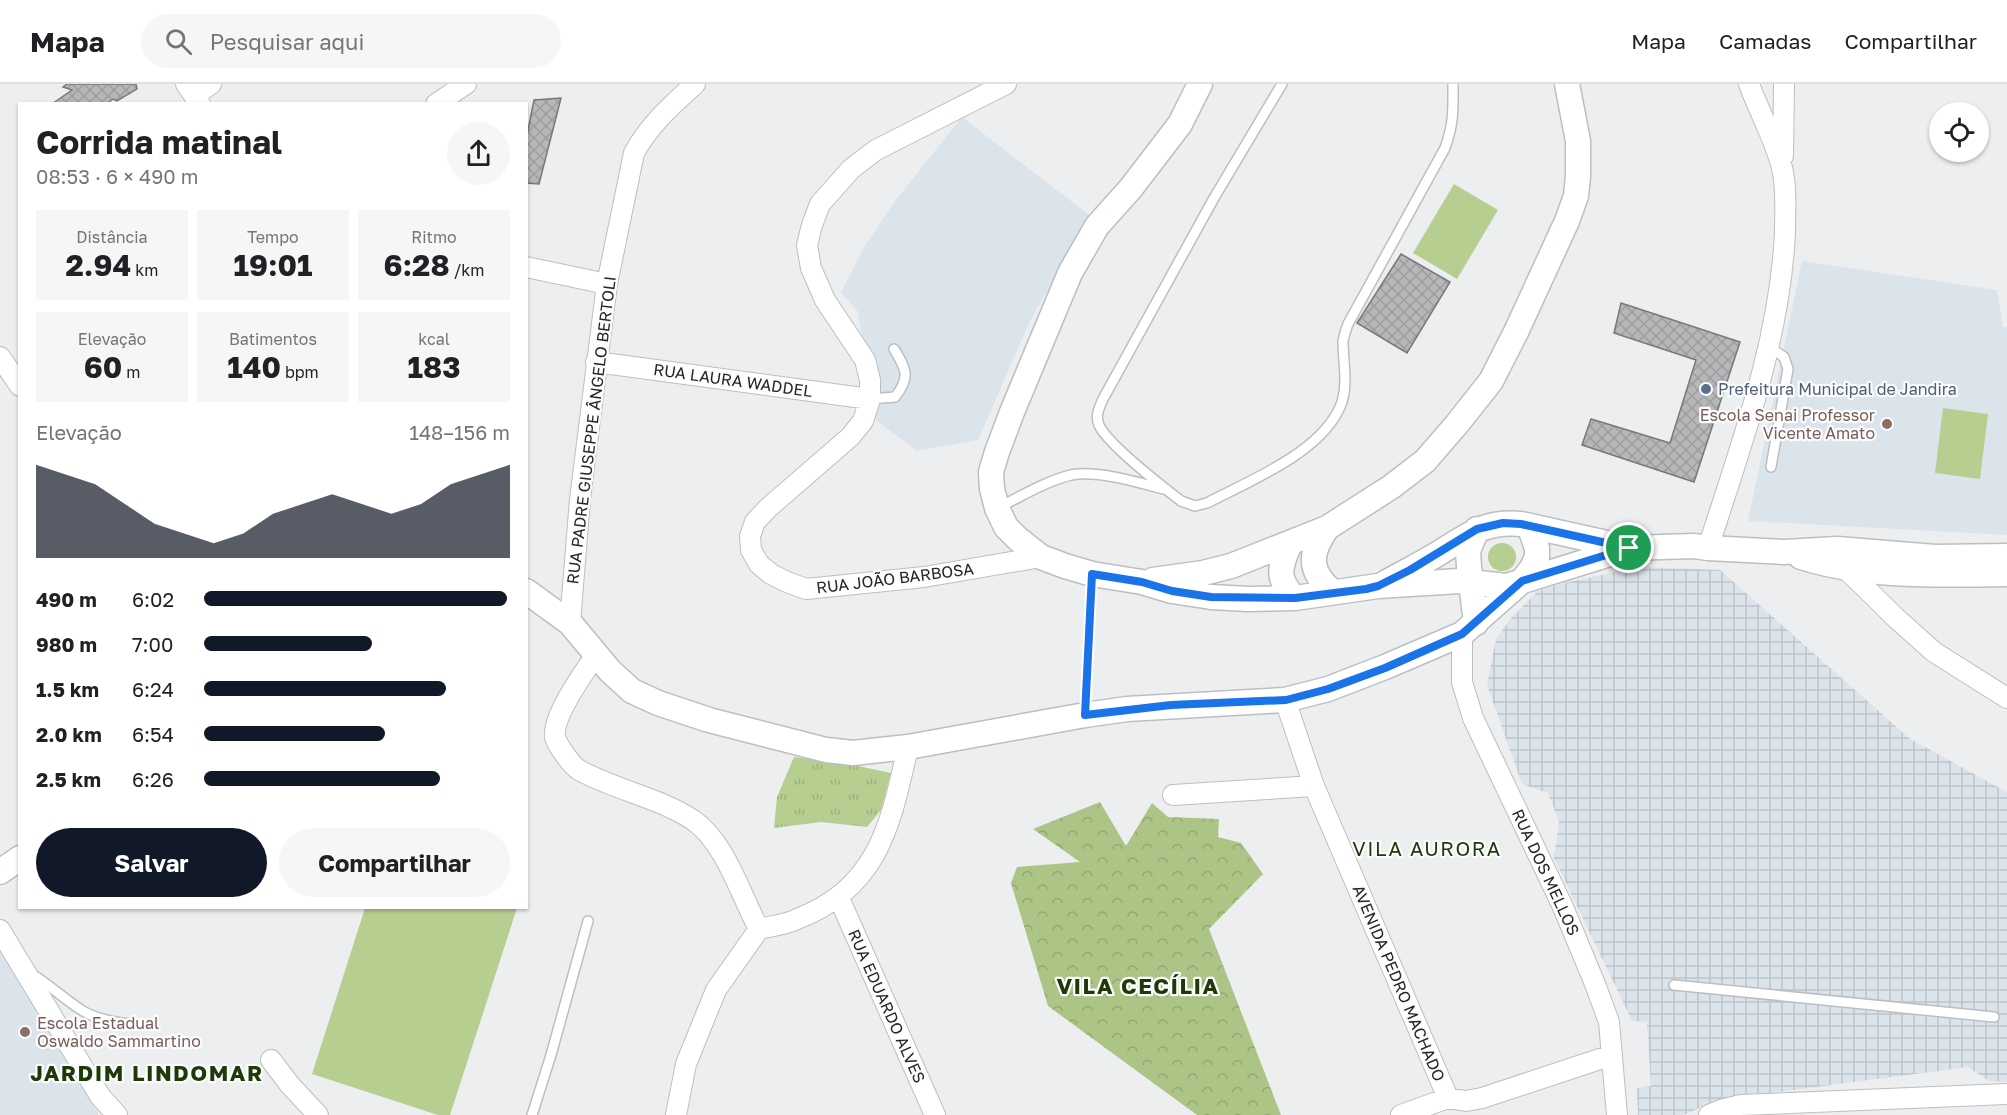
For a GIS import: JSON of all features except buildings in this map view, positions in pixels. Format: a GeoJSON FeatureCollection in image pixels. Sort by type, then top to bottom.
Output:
{"type":"FeatureCollection","features":[{"type":"Feature","properties":{"kind":"street"},"geometry":{"type":"LineString","coordinates":[[193,94],[211,84]]}},
{"type":"Feature","properties":{"kind":"street"},"geometry":{"type":"LineString","coordinates":[[439,102],[466,84]]}},
{"type":"Feature","properties":{"kind":"street","name":"RUA PADRE GIUSEPPE ÂNGELO BERTOLI"},"geometry":{"type":"LineString","coordinates":[[570,623],[580,499],[596,362],[607,284],[634,153],[643,135],[695,84]]}},
{"type":"Feature","properties":{"kind":"street","name":"RUA JOÃO BARBOSA"},"geometry":{"type":"LineString","coordinates":[[1006,84],[876,150],[851,169],[820,204],[807,245],[811,268],[825,300],[865,360],[870,380],[870,399],[863,421],[850,437],[768,508],[756,522],[750,536],[751,550],[759,564],[771,574],[806,589],[924,577],[1041,556]]}},
{"type":"Feature","properties":{"kind":"street"},"geometry":{"type":"LineString","coordinates":[[1200,84],[1180,124],[1131,188],[1097,226],[1070,273],[1012,412],[991,472],[992,489],[997,508],[1006,527],[1041,556],[1065,566],[1092,574],[1142,582],[1172,591],[1211,597],[1295,598],[1378,586],[1470,581],[1507,586],[1629,548]]}},
{"type":"Feature","properties":{"kind":"street"},"geometry":{"type":"LineString","coordinates":[[1142,582],[1203,573],[1231,566],[1327,528],[1391,488],[1425,461],[1457,424],[1491,381],[1567,221],[1576,196],[1578,141],[1567,84]]}},
{"type":"Feature","properties":{"kind":"street"},"geometry":{"type":"LineString","coordinates":[[1750,84],[1783,169]]}},
{"type":"Feature","properties":{"kind":"street"},"geometry":{"type":"LineString","coordinates":[[1708,548],[1769,347],[1777,309],[1783,266],[1786,208],[1783,169],[1784,84]]}},
{"type":"Feature","properties":{"kind":"street"},"geometry":{"type":"LineString","coordinates":[[528,267],[607,284]]}},
{"type":"Feature","properties":{"kind":"street"},"geometry":{"type":"LineString","coordinates":[[0,357],[13,382]]}},
{"type":"Feature","properties":{"kind":"street","name":"RUA LAURA WADDEL"},"geometry":{"type":"LineString","coordinates":[[596,362],[870,399]]}},
{"type":"Feature","properties":{"kind":"street"},"geometry":{"type":"LineString","coordinates":[[1378,586],[1438,554],[1477,529],[1503,523],[1529,526],[1629,548],[1694,546],[1784,552],[1937,575],[2007,574]]}},
{"type":"Feature","properties":{"kind":"street"},"geometry":{"type":"LineString","coordinates":[[528,592],[570,623],[596,655],[633,691],[689,715],[826,750],[853,753],[908,747],[1085,715],[1171,705],[1286,700],[1328,689],[1357,679],[1469,628],[1522,581],[1536,558],[1537,548],[1529,526]]}},
{"type":"Feature","properties":{"kind":"street"},"geometry":{"type":"LineString","coordinates":[[1327,528],[1314,556],[1313,566],[1323,584],[1333,592]]}},
{"type":"Feature","properties":{"kind":"street"},"geometry":{"type":"LineString","coordinates":[[1469,628],[1468,551],[1477,529]]}},
{"type":"Feature","properties":{"kind":"street"},"geometry":{"type":"LineString","coordinates":[[1290,543],[1283,558],[1281,574],[1284,586],[1295,598]]}},
{"type":"Feature","properties":{"kind":"street"},"geometry":{"type":"LineString","coordinates":[[1841,559],[2007,556]]}},
{"type":"Feature","properties":{"kind":"street"},"geometry":{"type":"LineString","coordinates":[[1841,559],[1896,618],[1934,652],[2007,698]]}},
{"type":"Feature","properties":{"kind":"street","name":"RUA DOS MELLOS"},"geometry":{"type":"LineString","coordinates":[[1469,628],[1462,682],[1473,718],[1563,907],[1609,1022],[1617,1115]]}},
{"type":"Feature","properties":{"kind":"street"},"geometry":{"type":"LineString","coordinates":[[596,655],[575,685],[558,722],[555,737],[563,752],[577,769],[669,807],[693,820],[709,834],[723,852],[745,904],[759,929]]}},
{"type":"Feature","properties":{"kind":"street","name":"AVENIDA PEDRO MACHADO"},"geometry":{"type":"LineString","coordinates":[[1286,700],[1314,786],[1448,1098]]}},
{"type":"Feature","properties":{"kind":"street"},"geometry":{"type":"LineString","coordinates":[[676,1115],[686,1064],[716,990],[759,929],[792,921],[819,910],[839,898],[872,862],[892,810],[908,747]]}},
{"type":"Feature","properties":{"kind":"street"},"geometry":{"type":"LineString","coordinates":[[1173,795],[1314,786]]}},
{"type":"Feature","properties":{"kind":"street"},"geometry":{"type":"LineString","coordinates":[[0,872],[18,859]]}},
{"type":"Feature","properties":{"kind":"street","name":"RUA EDUARDO ALVES"},"geometry":{"type":"LineString","coordinates":[[839,898],[935,1115]]}},
{"type":"Feature","properties":{"kind":"street"},"geometry":{"type":"LineString","coordinates":[[0,930],[100,1096],[117,1115]]}},
{"type":"Feature","properties":{"kind":"street"},"geometry":{"type":"LineString","coordinates":[[1401,1115],[1448,1098],[1466,1101],[1482,1098],[1612,1055]]}},
{"type":"Feature","properties":{"kind":"street"},"geometry":{"type":"LineString","coordinates":[[272,1060],[290,1085],[318,1115]]}},
{"type":"Feature","properties":{"kind":"street"},"geometry":{"type":"LineString","coordinates":[[1709,1115],[1741,1105],[2007,1094]]}},
{"type":"Feature","properties":{"kind":"lane"},"geometry":{"type":"LineString","coordinates":[[1282,84],[1214,198],[1102,399],[1096,415],[1099,425],[1108,438],[1166,490],[1181,501],[1196,506],[1207,503],[1302,452],[1334,418],[1342,401],[1345,385],[1343,339],[1348,324],[1445,148],[1452,127],[1453,84]]}},
{"type":"Feature","properties":{"kind":"lane"},"geometry":{"type":"LineString","coordinates":[[1769,347],[1784,357],[1788,369],[1771,467]]}},
{"type":"Feature","properties":{"kind":"lane"},"geometry":{"type":"LineString","coordinates":[[870,399],[895,397],[904,386],[905,368],[894,350]]}},
{"type":"Feature","properties":{"kind":"lane"},"geometry":{"type":"LineString","coordinates":[[997,508],[1072,475],[1134,481],[1166,490]]}},
{"type":"Feature","properties":{"kind":"lane"},"geometry":{"type":"LineString","coordinates":[[532,1115],[588,921]]}},
{"type":"Feature","properties":{"kind":"lane"},"geometry":{"type":"LineString","coordinates":[[24,970],[44,981],[84,1012],[112,1022],[129,1024]]}},
{"type":"Feature","properties":{"kind":"lane"},"geometry":{"type":"LineString","coordinates":[[1674,985],[1994,1017]]}},
{"type":"Feature","properties":{"kind":"path"},"geometry":{"type":"LineString","coordinates":[[1085,715],[1092,574]]}},
{"type":"Feature","properties":{"kind":"shaded area"},"geometry":{"type":"Polygon","coordinates":[[[962,117],[1089,215],[1030,321],[978,440],[917,451],[873,418],[858,312],[841,292],[866,244],[895,201],[962,117]]]}},
{"type":"Feature","properties":{"kind":"shaded area","name":"Escola Senai Professor Vicente Amato"},"geometry":{"type":"Polygon","coordinates":[[[1802,261],[1997,290],[2003,327],[2007,327],[2007,535],[1748,521],[1802,261]]]}},
{"type":"Feature","properties":{"kind":"shaded area"},"geometry":{"type":"Polygon","coordinates":[[[1639,567],[1720,570],[1910,739],[2007,792],[2007,1082],[1989,1081],[1968,1067],[1717,1100],[1684,1115],[1638,1115],[1637,1088],[1651,1086],[1647,1022],[1632,1021],[1554,858],[1559,821],[1548,793],[1522,784],[1487,685],[1496,639],[1512,617],[1538,591],[1639,567]]]}},
{"type":"Feature","properties":{"kind":"shaded area","name":"Escola Estadual Oswaldo Sammartino"},"geometry":{"type":"Polygon","coordinates":[[[0,951],[99,1114],[99,1115],[0,1115],[0,951]]]}},
{"type":"Feature","properties":{"kind":"green space"},"geometry":{"type":"Polygon","coordinates":[[[1454,184],[1498,210],[1457,279],[1413,253],[1454,184]]]}},
{"type":"Feature","properties":{"kind":"green space"},"geometry":{"type":"Polygon","coordinates":[[[1943,408],[1988,414],[1980,479],[1935,473],[1943,408]]]}},
{"type":"Feature","properties":{"kind":"green space"},"geometry":{"type":"Polygon","coordinates":[[[1502,543],[1512,547],[1516,557],[1512,567],[1502,571],[1492,567],[1488,557],[1492,547],[1502,543]]]}},
{"type":"Feature","properties":{"kind":"green space"},"geometry":{"type":"Polygon","coordinates":[[[794,757],[839,762],[891,773],[881,810],[867,827],[821,822],[774,828],[777,797],[794,757]]]}},
{"type":"Feature","properties":{"kind":"green space"},"geometry":{"type":"Polygon","coordinates":[[[1100,802],[1126,846],[1152,803],[1168,817],[1219,819],[1218,837],[1241,843],[1263,874],[1209,929],[1281,1115],[1197,1115],[1048,1006],[1011,883],[1017,867],[1080,862],[1033,829],[1100,802]]]}},
{"type":"Feature","properties":{"kind":"green space"},"geometry":{"type":"Polygon","coordinates":[[[365,909],[517,909],[450,1115],[438,1115],[312,1074],[365,909]]]}},
{"type":"Feature","properties":{"kind":"place","name":"Prefeitura Municipal de Jandira"},"geometry":{"type":"Point","coordinates":[1706,389]}},
{"type":"Feature","properties":{"kind":"place","name":"Escola Senai Professor Vicente Amato"},"geometry":{"type":"Point","coordinates":[1887,424]}},
{"type":"Feature","properties":{"kind":"place","name":"Escola Estadual Oswaldo Sammartino"},"geometry":{"type":"Point","coordinates":[25,1032]}},
{"type":"Feature","properties":{"kind":"district","name":"VILA AURORA"},"geometry":{"type":"Point","coordinates":[1427,848]}},
{"type":"Feature","properties":{"kind":"district","name":"VILA CECÍLIA"},"geometry":{"type":"Point","coordinates":[1138,985]}},
{"type":"Feature","properties":{"kind":"district","name":"JARDIM LINDOMAR"},"geometry":{"type":"Point","coordinates":[147,1072]}},
{"type":"Feature","properties":{"kind":"route"},"geometry":{"type":"LineString","coordinates":[[1503,523],[1521,524],[1629,548],[1522,581],[1462,634],[1385,668],[1328,689],[1286,700],[1171,705],[1085,715],[1092,574],[1211,597],[1295,598],[1378,586],[1438,554],[1477,529],[1503,523]]}}]}
